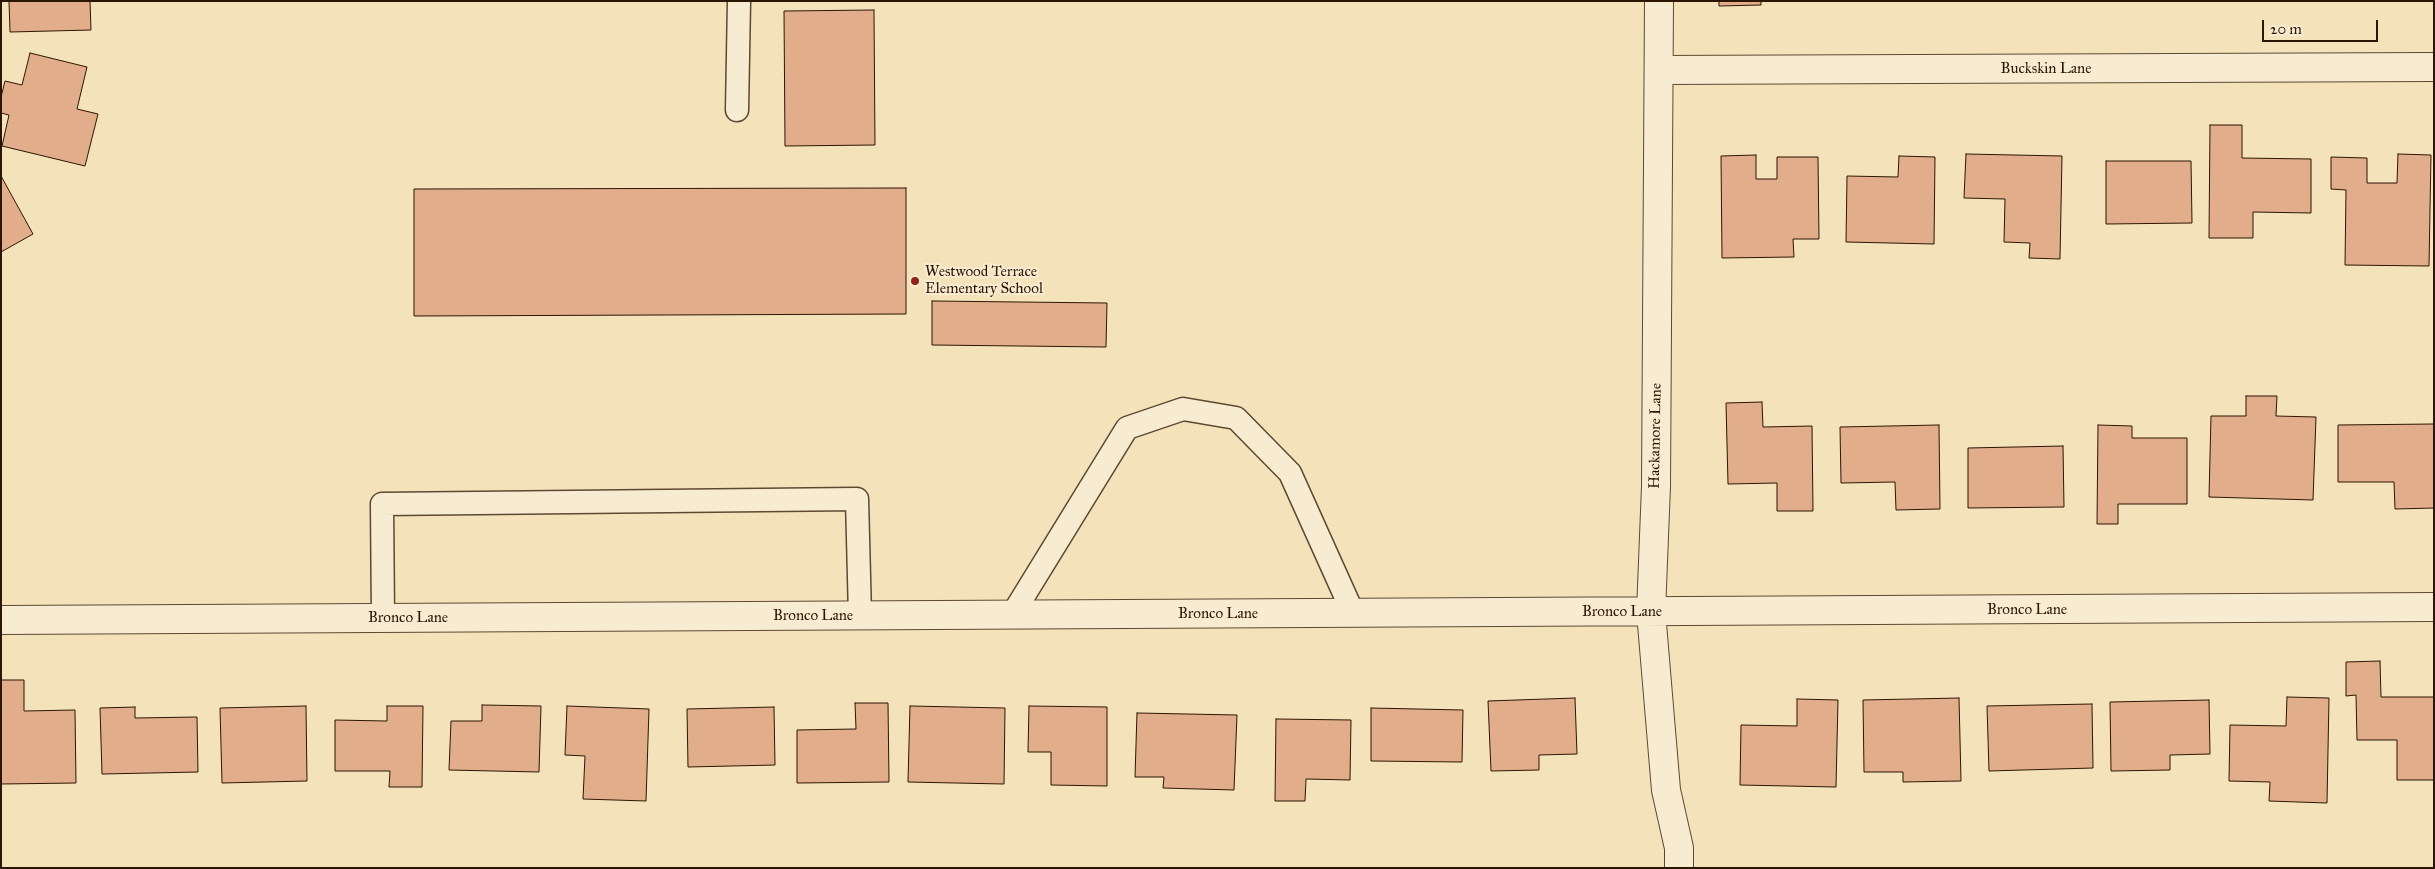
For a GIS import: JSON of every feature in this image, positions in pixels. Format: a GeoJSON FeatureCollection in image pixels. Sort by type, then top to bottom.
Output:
{"type":"FeatureCollection","features":[{"type":"Feature","properties":{"kind":"street","name":"Hackamore Lane"},"geometry":{"type":"LineString","coordinates":[[1659,1],[1656,486],[1651,612],[1666,790],[1679,848],[1679,868]]}},
{"type":"Feature","properties":{"kind":"street","name":"Buckskin Lane"},"geometry":{"type":"LineString","coordinates":[[1659,70],[2434,67]]}},
{"type":"Feature","properties":{"kind":"street","name":"Bronco Lane"},"geometry":{"type":"LineString","coordinates":[[1,620],[2434,607]]}},
{"type":"Feature","properties":{"kind":"lane"},"geometry":{"type":"LineString","coordinates":[[737,110],[739,1]]}},
{"type":"Feature","properties":{"kind":"lane"},"geometry":{"type":"LineString","coordinates":[[1012,615],[1127,428],[1183,409],[1236,418],[1290,473],[1353,614]]}},
{"type":"Feature","properties":{"kind":"lane"},"geometry":{"type":"LineString","coordinates":[[383,619],[382,504],[857,499],[860,616]]}},
{"type":"Feature","properties":{"kind":"building"},"geometry":{"type":"Polygon","coordinates":[[[9,1],[90,1],[91,30],[10,32],[9,1]]]}},
{"type":"Feature","properties":{"kind":"building"},"geometry":{"type":"Polygon","coordinates":[[[1719,1],[1761,1],[1761,5],[1719,6],[1719,1]]]}},
{"type":"Feature","properties":{"kind":"building"},"geometry":{"type":"Polygon","coordinates":[[[874,10],[875,145],[785,146],[784,11],[874,10]]]}},
{"type":"Feature","properties":{"kind":"building"},"geometry":{"type":"Polygon","coordinates":[[[30,53],[87,67],[77,109],[98,114],[85,166],[2,146],[9,115],[1,113],[1,97],[5,81],[22,85],[30,53]]]}},
{"type":"Feature","properties":{"kind":"building"},"geometry":{"type":"Polygon","coordinates":[[[2210,125],[2242,125],[2242,158],[2311,159],[2311,213],[2253,212],[2253,238],[2209,238],[2210,125]]]}},
{"type":"Feature","properties":{"kind":"building"},"geometry":{"type":"Polygon","coordinates":[[[1966,154],[2062,156],[2060,259],[2029,258],[2030,243],[2004,242],[2005,199],[1964,198],[1966,154]]]}},
{"type":"Feature","properties":{"kind":"building"},"geometry":{"type":"Polygon","coordinates":[[[2398,154],[2431,155],[2429,266],[2345,265],[2346,190],[2331,189],[2331,157],[2367,158],[2367,183],[2397,183],[2398,154]]]}},
{"type":"Feature","properties":{"kind":"building"},"geometry":{"type":"Polygon","coordinates":[[[1756,155],[1756,179],[1777,179],[1777,157],[1818,157],[1819,239],[1793,239],[1794,257],[1722,258],[1721,156],[1756,155]]]}},
{"type":"Feature","properties":{"kind":"building"},"geometry":{"type":"Polygon","coordinates":[[[1899,156],[1935,157],[1934,244],[1846,242],[1847,176],[1898,177],[1899,156]]]}},
{"type":"Feature","properties":{"kind":"building"},"geometry":{"type":"Polygon","coordinates":[[[2106,161],[2191,161],[2192,223],[2106,224],[2106,161]]]}},
{"type":"Feature","properties":{"kind":"building"},"geometry":{"type":"Polygon","coordinates":[[[1,176],[33,234],[1,252],[1,176]]]}},
{"type":"Feature","properties":{"kind":"building"},"geometry":{"type":"Polygon","coordinates":[[[906,188],[906,314],[414,316],[414,189],[906,188]]]}},
{"type":"Feature","properties":{"kind":"building"},"geometry":{"type":"Polygon","coordinates":[[[932,301],[1107,303],[1106,347],[932,345],[932,301]]]}},
{"type":"Feature","properties":{"kind":"building"},"geometry":{"type":"Polygon","coordinates":[[[2246,396],[2277,396],[2276,416],[2316,417],[2313,500],[2209,497],[2211,416],[2246,416],[2246,396]]]}},
{"type":"Feature","properties":{"kind":"building"},"geometry":{"type":"Polygon","coordinates":[[[1762,402],[1763,427],[1812,426],[1813,511],[1777,511],[1777,483],[1728,484],[1726,403],[1762,402]]]}},
{"type":"Feature","properties":{"kind":"building"},"geometry":{"type":"Polygon","coordinates":[[[2434,424],[2434,508],[2395,509],[2394,482],[2338,482],[2338,425],[2434,424]]]}},
{"type":"Feature","properties":{"kind":"building"},"geometry":{"type":"Polygon","coordinates":[[[1939,425],[1940,509],[1896,510],[1895,482],[1841,483],[1840,427],[1939,425]]]}},
{"type":"Feature","properties":{"kind":"building"},"geometry":{"type":"Polygon","coordinates":[[[2098,425],[2132,426],[2132,438],[2187,438],[2187,504],[2118,504],[2118,524],[2097,524],[2098,425]]]}},
{"type":"Feature","properties":{"kind":"building"},"geometry":{"type":"Polygon","coordinates":[[[2063,446],[2064,507],[1968,508],[1968,448],[2063,446]]]}},
{"type":"Feature","properties":{"kind":"building"},"geometry":{"type":"Polygon","coordinates":[[[2380,661],[2381,697],[2434,697],[2434,780],[2397,780],[2397,740],[2357,740],[2356,695],[2346,696],[2346,662],[2380,661]]]}},
{"type":"Feature","properties":{"kind":"building"},"geometry":{"type":"Polygon","coordinates":[[[1,680],[24,680],[24,711],[75,710],[76,783],[1,784],[1,680]]]}},
{"type":"Feature","properties":{"kind":"building"},"geometry":{"type":"Polygon","coordinates":[[[2287,697],[2329,698],[2327,803],[2269,801],[2270,782],[2229,781],[2230,725],[2286,726],[2287,697]]]}},
{"type":"Feature","properties":{"kind":"building"},"geometry":{"type":"Polygon","coordinates":[[[1575,698],[1577,754],[1539,755],[1539,770],[1491,771],[1488,701],[1575,698]]]}},
{"type":"Feature","properties":{"kind":"building"},"geometry":{"type":"Polygon","coordinates":[[[1959,698],[1961,781],[1903,782],[1903,772],[1864,772],[1863,700],[1959,698]]]}},
{"type":"Feature","properties":{"kind":"building"},"geometry":{"type":"Polygon","coordinates":[[[1797,699],[1838,700],[1836,787],[1740,785],[1741,725],[1797,726],[1797,699]]]}},
{"type":"Feature","properties":{"kind":"building"},"geometry":{"type":"Polygon","coordinates":[[[2209,700],[2210,754],[2170,755],[2170,770],[2111,771],[2110,702],[2209,700]]]}},
{"type":"Feature","properties":{"kind":"building"},"geometry":{"type":"Polygon","coordinates":[[[855,703],[888,703],[889,782],[797,783],[797,730],[856,729],[855,703]]]}},
{"type":"Feature","properties":{"kind":"building"},"geometry":{"type":"Polygon","coordinates":[[[2092,704],[2093,768],[1989,771],[1987,706],[2092,704]]]}},
{"type":"Feature","properties":{"kind":"building"},"geometry":{"type":"Polygon","coordinates":[[[482,705],[541,706],[539,772],[449,770],[451,721],[482,721],[482,705]]]}},
{"type":"Feature","properties":{"kind":"building"},"geometry":{"type":"Polygon","coordinates":[[[306,706],[307,781],[222,783],[220,708],[306,706]]]}},
{"type":"Feature","properties":{"kind":"building"},"geometry":{"type":"Polygon","coordinates":[[[387,706],[423,706],[422,787],[389,787],[390,771],[335,771],[335,720],[387,721],[387,706]]]}},
{"type":"Feature","properties":{"kind":"building"},"geometry":{"type":"Polygon","coordinates":[[[567,706],[649,709],[646,801],[583,799],[585,756],[565,755],[567,706]]]}},
{"type":"Feature","properties":{"kind":"building"},"geometry":{"type":"Polygon","coordinates":[[[910,706],[1005,708],[1004,784],[908,782],[910,706]]]}},
{"type":"Feature","properties":{"kind":"building"},"geometry":{"type":"Polygon","coordinates":[[[1029,706],[1107,707],[1107,786],[1051,785],[1051,752],[1028,752],[1029,706]]]}},
{"type":"Feature","properties":{"kind":"building"},"geometry":{"type":"Polygon","coordinates":[[[135,707],[135,718],[197,717],[198,772],[102,774],[100,708],[135,707]]]}},
{"type":"Feature","properties":{"kind":"building"},"geometry":{"type":"Polygon","coordinates":[[[774,707],[775,765],[688,767],[687,709],[774,707]]]}},
{"type":"Feature","properties":{"kind":"building"},"geometry":{"type":"Polygon","coordinates":[[[1371,708],[1463,710],[1462,762],[1371,761],[1371,708]]]}},
{"type":"Feature","properties":{"kind":"building"},"geometry":{"type":"Polygon","coordinates":[[[1137,713],[1237,715],[1234,790],[1163,788],[1164,777],[1135,777],[1137,713]]]}},
{"type":"Feature","properties":{"kind":"building"},"geometry":{"type":"Polygon","coordinates":[[[1276,719],[1351,720],[1350,780],[1306,779],[1305,801],[1275,801],[1276,719]]]}},
{"type":"Feature","properties":{"kind":"place","name":"Westwood Terrace Elementary School"},"geometry":{"type":"Point","coordinates":[915,281]}}]}
